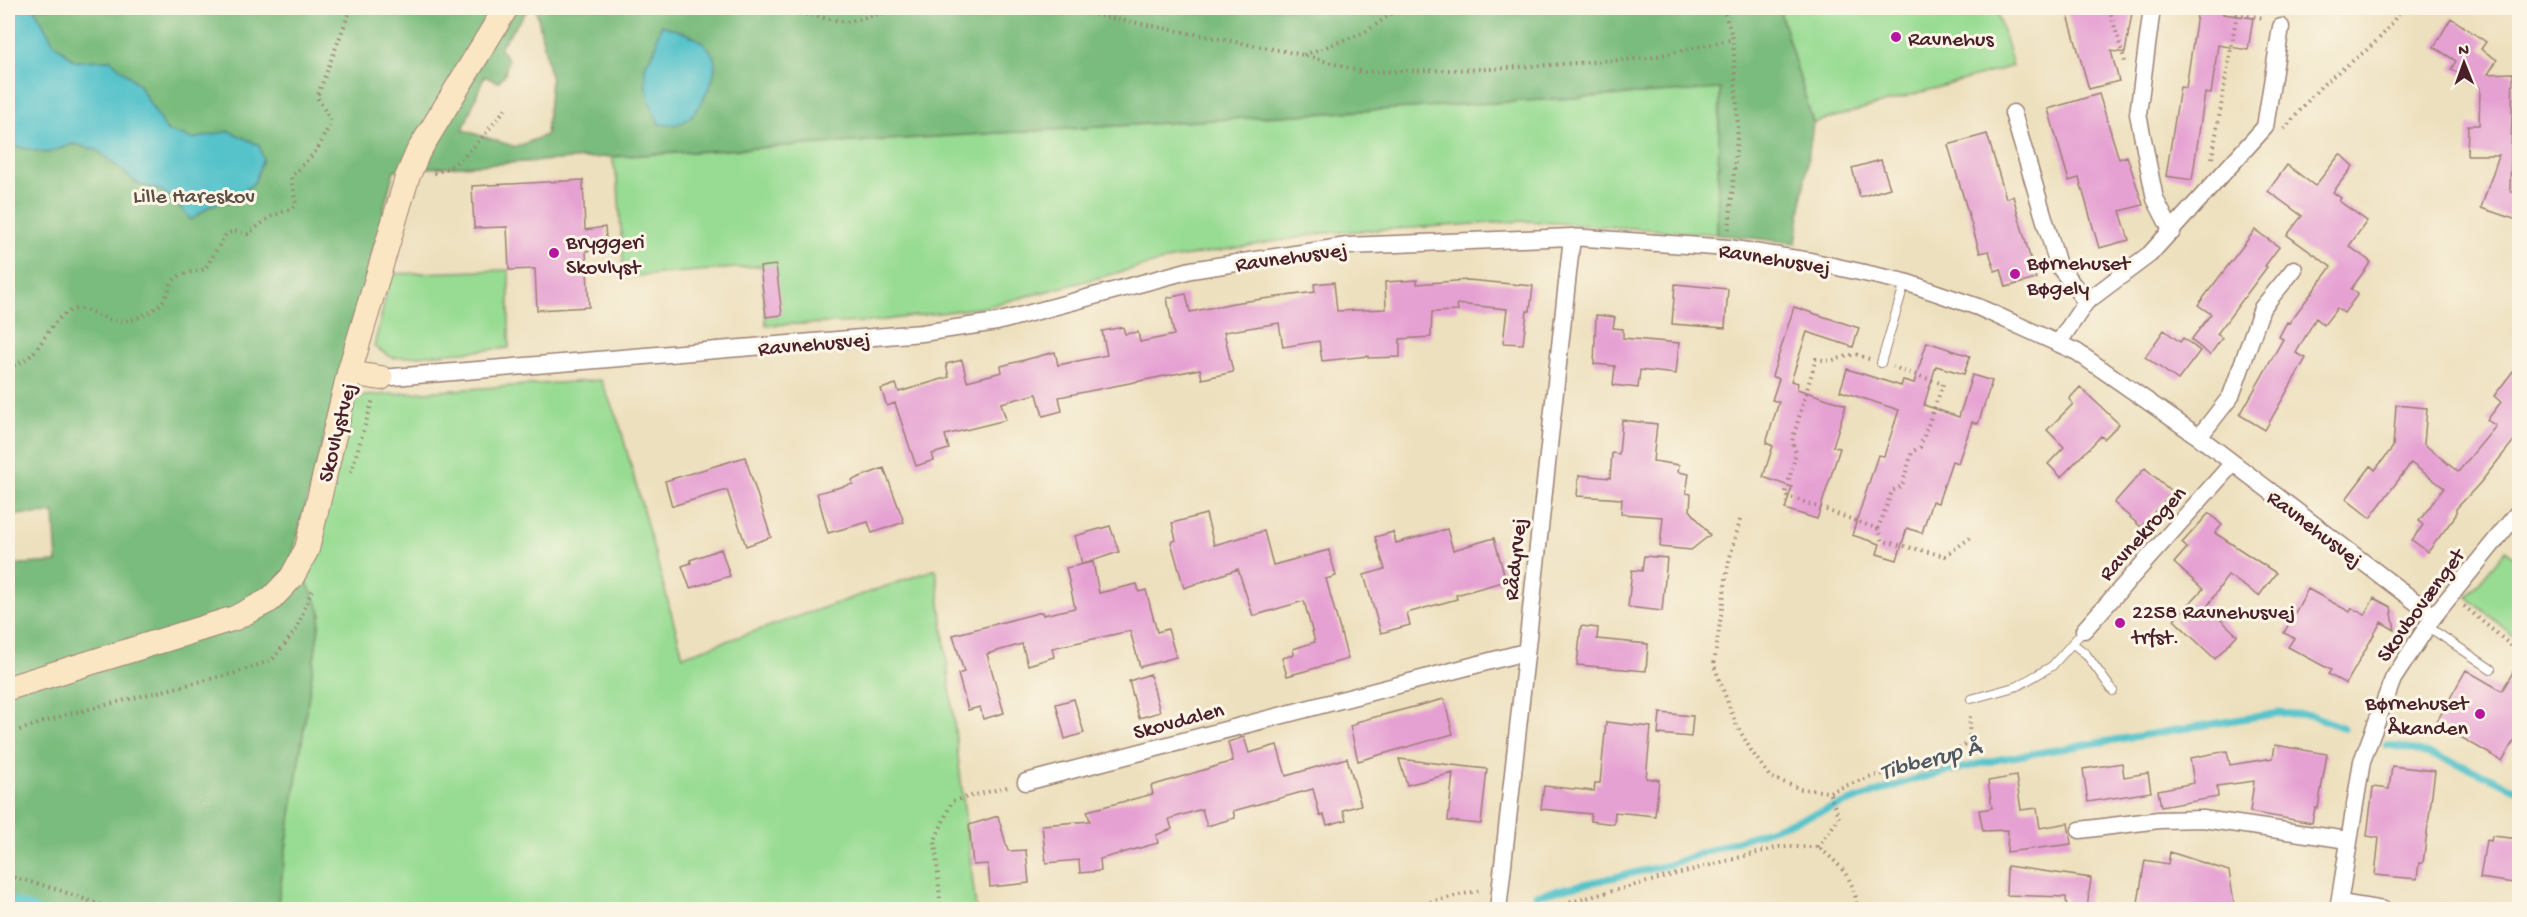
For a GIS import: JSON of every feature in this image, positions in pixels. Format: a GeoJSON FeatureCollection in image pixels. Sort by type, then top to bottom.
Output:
{"type":"FeatureCollection","features":[{"type":"Feature","properties":{"kind":"street","name":"Skovlystvej"},"geometry":{"type":"LineString","coordinates":[[8,688],[234,618],[270,600],[292,577],[307,549],[349,373],[407,178],[418,152],[506,8]]}},
{"type":"Feature","properties":{"kind":"street"},"geometry":{"type":"LineString","coordinates":[[2152,8],[2138,114],[2155,199],[2172,232]]}},
{"type":"Feature","properties":{"kind":"street"},"geometry":{"type":"LineString","coordinates":[[2059,342],[2086,302],[2150,254],[2265,127],[2281,27]]}},
{"type":"Feature","properties":{"kind":"street"},"geometry":{"type":"LineString","coordinates":[[2013,113],[2058,265],[2086,302]]}},
{"type":"Feature","properties":{"kind":"street","name":"Ravnehusvej"},"geometry":{"type":"LineString","coordinates":[[349,373],[381,378],[922,333],[997,322],[1191,270],[1347,246],[1572,237],[1728,248],[1810,261],[1905,282],[1978,307],[2059,342],[2199,437],[2430,621]]}},
{"type":"Feature","properties":{"kind":"street","name":"Rådyrvej"},"geometry":{"type":"LineString","coordinates":[[1498,909],[1572,237]]}},
{"type":"Feature","properties":{"kind":"street"},"geometry":{"type":"LineString","coordinates":[[2199,437],[2231,396],[2262,309],[2294,269]]}},
{"type":"Feature","properties":{"kind":"street","name":"Ravnekrogen"},"geometry":{"type":"LineString","coordinates":[[2084,630],[2232,464]]}},
{"type":"Feature","properties":{"kind":"street","name":"Skovbovænget"},"geometry":{"type":"LineString","coordinates":[[2339,906],[2362,761],[2393,679],[2450,594],[2520,510]]}},
{"type":"Feature","properties":{"kind":"street","name":"Skovdalen"},"geometry":{"type":"LineString","coordinates":[[1026,782],[1525,652]]}},
{"type":"Feature","properties":{"kind":"street"},"geometry":{"type":"LineString","coordinates":[[2080,830],[2159,820],[2203,819],[2348,840]]}},
{"type":"Feature","properties":{"kind":"street"},"geometry":{"type":"LineString","coordinates":[[2339,906],[2383,909]]}},
{"type":"Feature","properties":{"kind":"lane"},"geometry":{"type":"LineString","coordinates":[[1881,363],[1905,282]]}},
{"type":"Feature","properties":{"kind":"lane"},"geometry":{"type":"LineString","coordinates":[[2430,621],[2491,669]]}},
{"type":"Feature","properties":{"kind":"lane"},"geometry":{"type":"LineString","coordinates":[[1971,699],[2019,686],[2052,666],[2084,630]]}},
{"type":"Feature","properties":{"kind":"lane"},"geometry":{"type":"LineString","coordinates":[[2072,644],[2086,654],[2113,690]]}},
{"type":"Feature","properties":{"kind":"path"},"geometry":{"type":"LineString","coordinates":[[8,366],[20,364],[38,350],[64,314],[86,308],[113,321],[123,321],[150,311],[161,304],[175,279],[205,269],[226,234],[234,231],[248,234],[270,218],[293,208],[296,204],[291,177],[318,150],[329,126],[330,119],[317,97],[351,8]]}},
{"type":"Feature","properties":{"kind":"path"},"geometry":{"type":"LineString","coordinates":[[770,8],[846,22],[904,8]]}},
{"type":"Feature","properties":{"kind":"path"},"geometry":{"type":"LineString","coordinates":[[1059,8],[1304,55],[1362,72],[1490,69],[1648,58],[1733,39]]}},
{"type":"Feature","properties":{"kind":"path"},"geometry":{"type":"LineString","coordinates":[[1304,55],[1365,32],[1400,8]]}},
{"type":"Feature","properties":{"kind":"path"},"geometry":{"type":"LineString","coordinates":[[1723,8],[1733,39],[1738,128],[1728,248]]}},
{"type":"Feature","properties":{"kind":"path"},"geometry":{"type":"LineString","coordinates":[[2112,8],[2111,14],[2128,74],[2143,78]]}},
{"type":"Feature","properties":{"kind":"path"},"geometry":{"type":"LineString","coordinates":[[2217,181],[2209,171],[2238,8]]}},
{"type":"Feature","properties":{"kind":"path"},"geometry":{"type":"LineString","coordinates":[[2236,14],[2273,20],[2281,27]]}},
{"type":"Feature","properties":{"kind":"path"},"geometry":{"type":"LineString","coordinates":[[407,178],[446,170],[466,152],[508,106]]}},
{"type":"Feature","properties":{"kind":"path"},"geometry":{"type":"LineString","coordinates":[[1878,529],[1785,495],[1796,453],[1792,441],[1816,359],[1830,361],[1855,354],[1943,384],[1920,447],[1912,452],[1902,486],[1892,491],[1878,529],[1883,541],[1945,556],[1970,538]]}},
{"type":"Feature","properties":{"kind":"path"},"geometry":{"type":"LineString","coordinates":[[1740,520],[1728,565],[1714,665],[1735,722],[1770,777],[1801,789],[1829,792],[1872,776],[1935,765],[1969,742],[1971,699]]}},
{"type":"Feature","properties":{"kind":"path"},"geometry":{"type":"LineString","coordinates":[[2450,594],[2520,653]]}},
{"type":"Feature","properties":{"kind":"path"},"geometry":{"type":"LineString","coordinates":[[941,909],[935,840],[952,801],[1026,782]]}},
{"type":"Feature","properties":{"kind":"path"},"geometry":{"type":"LineString","coordinates":[[1818,847],[1839,818],[1829,792]]}},
{"type":"Feature","properties":{"kind":"path"},"geometry":{"type":"LineString","coordinates":[[1541,909],[1779,847],[1818,847],[1849,875],[1855,891],[1857,909]]}},
{"type":"Feature","properties":{"kind":"path"},"geometry":{"type":"LineString","coordinates":[[8,876],[115,909]]}},
{"type":"Feature","properties":{"kind":"path"},"geometry":{"type":"LineString","coordinates":[[1395,909],[1500,886]]}},
{"type":"Feature","properties":{"kind":"green space","name":"Lille Hareskov"},"geometry":{"type":"Polygon","coordinates":[[[8,8],[529,8],[499,48],[508,59],[505,74],[498,82],[484,76],[463,130],[516,147],[546,135],[551,80],[536,8],[1151,8],[1163,14],[1170,8],[1779,8],[1813,123],[1796,243],[1717,234],[1720,89],[394,170],[293,554],[321,612],[277,909],[8,909],[8,565],[57,562],[54,513],[8,515],[8,8]],[[657,45],[645,67],[659,124],[657,45]]]}},
{"type":"Feature","properties":{"kind":"green space","name":"Ravnehus"},"geometry":{"type":"Polygon","coordinates":[[[1779,8],[1996,8],[2013,66],[1813,123],[1779,8]]]}},
{"type":"Feature","properties":{"kind":"green space"},"geometry":{"type":"Polygon","coordinates":[[[1720,89],[1717,234],[1526,221],[1325,233],[1171,259],[985,307],[869,322],[766,325],[761,266],[624,277],[618,184],[612,157],[1720,89]]]}},
{"type":"Feature","properties":{"kind":"green space"},"geometry":{"type":"Polygon","coordinates":[[[509,270],[509,348],[393,358],[374,347],[391,274],[509,270]]]}},
{"type":"Feature","properties":{"kind":"green space"},"geometry":{"type":"Polygon","coordinates":[[[601,380],[620,426],[683,656],[936,569],[976,909],[277,910],[321,612],[303,574],[353,405],[364,396],[601,380]]]}},
{"type":"Feature","properties":{"kind":"green space"},"geometry":{"type":"Polygon","coordinates":[[[2506,550],[2519,561],[2519,641],[2467,597],[2506,550]]]}},
{"type":"Feature","properties":{"kind":"water"},"geometry":{"type":"Polygon","coordinates":[[[8,8],[34,8],[54,43],[75,61],[111,60],[138,84],[167,131],[193,139],[229,131],[259,145],[263,159],[254,183],[230,200],[210,206],[191,220],[174,200],[160,190],[138,184],[97,150],[73,144],[47,153],[13,146],[8,137],[8,8]]]}},
{"type":"Feature","properties":{"kind":"water"},"geometry":{"type":"Polygon","coordinates":[[[662,25],[698,39],[709,49],[715,62],[709,88],[699,105],[689,118],[674,125],[659,124],[645,82],[646,65],[655,50],[662,25]]]}},
{"type":"Feature","properties":{"kind":"building"},"geometry":{"type":"Polygon","coordinates":[[[2066,8],[2098,8],[2132,13],[2125,53],[2111,51],[2119,81],[2089,89],[2066,8]]]}},
{"type":"Feature","properties":{"kind":"building"},"geometry":{"type":"Polygon","coordinates":[[[2198,8],[2224,8],[2223,14],[2253,18],[2248,50],[2218,45],[2211,94],[2205,93],[2192,180],[2166,176],[2180,87],[2186,88],[2198,8]]]}},
{"type":"Feature","properties":{"kind":"building"},"geometry":{"type":"Polygon","coordinates":[[[2451,18],[2486,42],[2481,49],[2497,60],[2488,74],[2513,73],[2510,191],[2520,194],[2520,221],[2481,208],[2499,155],[2467,155],[2468,125],[2479,125],[2480,88],[2451,69],[2456,61],[2434,47],[2451,18]]]}},
{"type":"Feature","properties":{"kind":"building"},"geometry":{"type":"Polygon","coordinates":[[[2099,94],[2119,159],[2127,156],[2143,205],[2120,211],[2129,240],[2099,248],[2079,178],[2069,181],[2048,109],[2099,94]]]}},
{"type":"Feature","properties":{"kind":"building"},"geometry":{"type":"Polygon","coordinates":[[[1987,134],[2006,198],[2013,196],[2036,279],[2006,287],[2001,269],[1995,271],[1989,251],[1980,253],[1948,145],[1987,134]]]}},
{"type":"Feature","properties":{"kind":"building"},"geometry":{"type":"Polygon","coordinates":[[[2340,154],[2353,166],[2333,192],[2341,198],[2339,201],[2367,221],[2349,246],[2371,262],[2351,289],[2358,294],[2344,313],[2337,308],[2324,325],[2316,318],[2296,353],[2306,358],[2265,430],[2240,415],[2283,339],[2279,337],[2287,322],[2289,323],[2331,267],[2287,235],[2302,216],[2268,191],[2287,165],[2315,186],[2340,154]]]}},
{"type":"Feature","properties":{"kind":"building"},"geometry":{"type":"Polygon","coordinates":[[[1881,160],[1890,188],[1860,197],[1852,168],[1881,160]]]}},
{"type":"Feature","properties":{"kind":"building"},"geometry":{"type":"Polygon","coordinates":[[[583,180],[585,230],[605,227],[607,248],[586,251],[589,307],[537,310],[535,269],[509,270],[507,227],[474,228],[472,186],[583,180]]]}},
{"type":"Feature","properties":{"kind":"building"},"geometry":{"type":"Polygon","coordinates":[[[2255,230],[2279,247],[2265,266],[2267,267],[2217,334],[2222,338],[2210,355],[2191,340],[2211,314],[2198,305],[2255,230]]]}},
{"type":"Feature","properties":{"kind":"building"},"geometry":{"type":"Polygon","coordinates":[[[776,265],[782,315],[766,317],[760,267],[776,265]]]}},
{"type":"Feature","properties":{"kind":"building"},"geometry":{"type":"Polygon","coordinates":[[[1417,280],[1417,284],[1468,280],[1533,286],[1523,344],[1503,343],[1507,309],[1457,304],[1458,311],[1432,312],[1431,337],[1400,339],[1400,357],[1368,358],[1368,356],[1322,361],[1319,341],[1283,347],[1279,323],[1224,332],[1233,372],[1202,379],[1200,369],[1059,397],[1062,411],[1043,416],[1037,394],[1001,403],[1006,420],[945,435],[949,449],[932,454],[934,460],[916,466],[895,403],[887,406],[881,389],[896,384],[899,392],[949,377],[946,364],[962,360],[967,381],[1002,372],[1001,366],[1055,352],[1058,365],[1107,355],[1102,331],[1123,327],[1125,334],[1138,332],[1140,342],[1174,335],[1167,298],[1186,294],[1190,312],[1233,303],[1315,292],[1314,284],[1334,282],[1337,311],[1386,309],[1385,282],[1417,280]]]}},
{"type":"Feature","properties":{"kind":"building"},"geometry":{"type":"Polygon","coordinates":[[[1675,284],[1728,289],[1725,328],[1672,324],[1675,284]]]}},
{"type":"Feature","properties":{"kind":"building"},"geometry":{"type":"Polygon","coordinates":[[[1794,307],[1859,328],[1853,347],[1807,332],[1791,381],[1798,383],[1797,389],[1846,405],[1833,446],[1840,448],[1817,519],[1785,509],[1792,487],[1763,477],[1773,446],[1766,443],[1779,402],[1772,400],[1779,379],[1772,376],[1794,307]]]}},
{"type":"Feature","properties":{"kind":"building"},"geometry":{"type":"Polygon","coordinates":[[[1596,315],[1615,317],[1613,328],[1623,329],[1623,338],[1679,343],[1676,374],[1640,370],[1638,388],[1613,385],[1615,366],[1594,364],[1596,315]]]}},
{"type":"Feature","properties":{"kind":"building"},"geometry":{"type":"Polygon","coordinates":[[[2164,330],[2180,342],[2183,338],[2200,351],[2178,380],[2145,357],[2164,330]]]}},
{"type":"Feature","properties":{"kind":"building"},"geometry":{"type":"Polygon","coordinates":[[[1927,342],[1970,356],[1964,374],[1936,366],[1924,405],[1959,417],[1972,375],[1992,381],[1978,424],[1972,422],[1958,463],[1952,461],[1938,503],[1932,501],[1922,533],[1907,528],[1897,560],[1877,554],[1880,544],[1852,535],[1878,455],[1884,456],[1899,410],[1840,391],[1847,369],[1901,386],[1903,380],[1914,383],[1927,342]]]}},
{"type":"Feature","properties":{"kind":"building"},"geometry":{"type":"Polygon","coordinates":[[[2520,362],[2520,433],[2456,509],[2456,515],[2428,552],[2412,540],[2423,525],[2419,521],[2444,488],[2411,463],[2370,518],[2346,499],[2371,466],[2375,470],[2393,447],[2396,405],[2427,408],[2424,444],[2458,472],[2496,426],[2487,420],[2501,402],[2494,396],[2520,362]]]}},
{"type":"Feature","properties":{"kind":"building"},"geometry":{"type":"Polygon","coordinates":[[[2080,387],[2119,424],[2104,439],[2101,436],[2061,477],[2048,464],[2064,447],[2047,430],[2073,404],[2069,399],[2080,387]]]}},
{"type":"Feature","properties":{"kind":"building"},"geometry":{"type":"Polygon","coordinates":[[[1622,420],[1657,424],[1653,461],[1679,465],[1678,472],[1689,474],[1686,493],[1691,494],[1690,510],[1710,535],[1691,550],[1660,547],[1663,517],[1621,514],[1622,499],[1577,496],[1579,475],[1610,478],[1612,453],[1619,454],[1622,420]]]}},
{"type":"Feature","properties":{"kind":"building"},"geometry":{"type":"Polygon","coordinates":[[[745,457],[771,537],[746,546],[727,490],[672,506],[665,481],[745,457]]]}},
{"type":"Feature","properties":{"kind":"building"},"geometry":{"type":"Polygon","coordinates":[[[884,468],[904,522],[872,533],[868,522],[828,533],[817,493],[853,484],[852,480],[884,468]]]}},
{"type":"Feature","properties":{"kind":"building"},"geometry":{"type":"Polygon","coordinates":[[[2145,468],[2172,492],[2141,527],[2114,503],[2145,468]]]}},
{"type":"Feature","properties":{"kind":"building"},"geometry":{"type":"Polygon","coordinates":[[[2209,513],[2222,525],[2215,533],[2276,573],[2259,596],[2228,575],[2207,607],[2237,635],[2215,659],[2174,620],[2203,589],[2174,563],[2187,548],[2182,543],[2209,513]]]}},
{"type":"Feature","properties":{"kind":"building"},"geometry":{"type":"Polygon","coordinates":[[[1206,514],[1214,545],[1264,531],[1273,565],[1329,550],[1336,576],[1326,579],[1348,659],[1287,676],[1282,658],[1294,655],[1293,649],[1315,642],[1304,601],[1253,616],[1238,569],[1184,588],[1171,542],[1176,540],[1172,523],[1206,514]]]}},
{"type":"Feature","properties":{"kind":"building"},"geometry":{"type":"Polygon","coordinates":[[[1110,526],[1119,552],[1082,564],[1075,536],[1110,526]]]}},
{"type":"Feature","properties":{"kind":"building"},"geometry":{"type":"Polygon","coordinates":[[[1447,529],[1453,550],[1494,538],[1506,581],[1456,595],[1457,599],[1407,613],[1410,625],[1381,633],[1364,575],[1385,569],[1375,537],[1393,532],[1396,543],[1447,529]]]}},
{"type":"Feature","properties":{"kind":"building"},"geometry":{"type":"Polygon","coordinates":[[[721,549],[730,576],[690,588],[682,566],[691,563],[690,560],[721,549]]]}},
{"type":"Feature","properties":{"kind":"building"},"geometry":{"type":"Polygon","coordinates":[[[1644,556],[1667,558],[1662,611],[1628,607],[1632,570],[1642,571],[1644,556]]]}},
{"type":"Feature","properties":{"kind":"building"},"geometry":{"type":"Polygon","coordinates":[[[1093,562],[1099,593],[1137,584],[1139,592],[1146,590],[1157,632],[1168,629],[1176,657],[1140,667],[1130,631],[1052,648],[1054,657],[1028,665],[1022,644],[987,654],[1004,713],[983,719],[980,707],[968,710],[958,674],[964,672],[953,635],[1042,612],[1043,615],[1075,608],[1066,568],[1093,562]]]}},
{"type":"Feature","properties":{"kind":"building"},"geometry":{"type":"Polygon","coordinates":[[[2308,589],[2350,612],[2352,608],[2365,615],[2374,598],[2391,607],[2395,630],[2381,622],[2346,684],[2328,674],[2331,670],[2288,647],[2294,638],[2284,633],[2308,589]]]}},
{"type":"Feature","properties":{"kind":"building"},"geometry":{"type":"Polygon","coordinates":[[[1581,626],[1598,628],[1597,639],[1648,644],[1646,671],[1577,665],[1581,626]]]}},
{"type":"Feature","properties":{"kind":"building","name":"Børnehuset Åkanden"},"geometry":{"type":"Polygon","coordinates":[[[2520,660],[2520,730],[2502,761],[2436,723],[2466,670],[2502,691],[2520,660]]]}},
{"type":"Feature","properties":{"kind":"building"},"geometry":{"type":"Polygon","coordinates":[[[1150,674],[1160,712],[1139,718],[1129,681],[1150,674]]]}},
{"type":"Feature","properties":{"kind":"building"},"geometry":{"type":"Polygon","coordinates":[[[1074,699],[1084,733],[1065,739],[1056,704],[1074,699]]]}},
{"type":"Feature","properties":{"kind":"building"},"geometry":{"type":"Polygon","coordinates":[[[1444,699],[1453,734],[1358,761],[1350,726],[1357,724],[1356,722],[1444,699]]]}},
{"type":"Feature","properties":{"kind":"building"},"geometry":{"type":"Polygon","coordinates":[[[1660,713],[1693,716],[1691,737],[1658,734],[1660,713]]]}},
{"type":"Feature","properties":{"kind":"building"},"geometry":{"type":"Polygon","coordinates":[[[1606,722],[1651,727],[1646,778],[1659,780],[1655,816],[1615,812],[1614,824],[1591,821],[1591,814],[1541,809],[1544,786],[1594,791],[1595,783],[1600,783],[1606,722]]]}},
{"type":"Feature","properties":{"kind":"building"},"geometry":{"type":"Polygon","coordinates":[[[1244,737],[1249,753],[1277,745],[1286,776],[1347,758],[1361,805],[1343,810],[1346,820],[1327,825],[1324,815],[1320,816],[1313,789],[1233,811],[1235,818],[1207,826],[1202,809],[1169,819],[1172,829],[1156,835],[1158,843],[1100,859],[1101,871],[1080,873],[1079,860],[1046,863],[1042,825],[1090,821],[1087,811],[1153,794],[1151,786],[1233,761],[1228,742],[1244,737]]]}},
{"type":"Feature","properties":{"kind":"building"},"geometry":{"type":"Polygon","coordinates":[[[2275,745],[2327,754],[2318,808],[2315,808],[2312,823],[2250,812],[2254,781],[2217,786],[2218,797],[2161,807],[2158,790],[2194,783],[2190,758],[2227,751],[2230,765],[2273,758],[2275,745]]]}},
{"type":"Feature","properties":{"kind":"building"},"geometry":{"type":"Polygon","coordinates":[[[1399,759],[1487,769],[1481,824],[1448,821],[1453,773],[1407,785],[1399,759]]]}},
{"type":"Feature","properties":{"kind":"building"},"geometry":{"type":"Polygon","coordinates":[[[2122,763],[2124,777],[2148,773],[2151,792],[2088,802],[2083,769],[2122,763]]]}},
{"type":"Feature","properties":{"kind":"building"},"geometry":{"type":"Polygon","coordinates":[[[2392,766],[2435,771],[2423,863],[2419,863],[2417,879],[2375,875],[2379,838],[2367,836],[2373,787],[2389,789],[2392,766]]]}},
{"type":"Feature","properties":{"kind":"building"},"geometry":{"type":"Polygon","coordinates":[[[2016,776],[2021,810],[2037,808],[2040,828],[2068,823],[2071,844],[2007,852],[2008,830],[1983,831],[1979,810],[1992,808],[1988,781],[2016,776]]]}},
{"type":"Feature","properties":{"kind":"building"},"geometry":{"type":"Polygon","coordinates":[[[998,816],[1008,851],[1026,850],[1029,883],[990,887],[988,864],[973,865],[969,825],[998,816]]]}},
{"type":"Feature","properties":{"kind":"building"},"geometry":{"type":"Polygon","coordinates":[[[2492,836],[2520,839],[2520,884],[2480,878],[2486,840],[2491,841],[2492,836]]]}},
{"type":"Feature","properties":{"kind":"building"},"geometry":{"type":"Polygon","coordinates":[[[2170,852],[2229,871],[2235,909],[2137,909],[2145,860],[2168,864],[2170,852]]]}},
{"type":"Feature","properties":{"kind":"building"},"geometry":{"type":"Polygon","coordinates":[[[2007,866],[2091,878],[2087,909],[2067,909],[2066,897],[2006,895],[2007,866]]]}},
{"type":"Feature","properties":{"kind":"waterway","name":"Tibberup Å"},"geometry":{"type":"LineString","coordinates":[[1536,895],[1668,865],[1912,780],[2000,759],[2278,713],[2311,715],[2344,728]]}},
{"type":"Feature","properties":{"kind":"waterway","name":"Tibberup Å"},"geometry":{"type":"LineString","coordinates":[[2387,745],[2438,757],[2520,791]]}},
{"type":"Feature","properties":{"kind":"waterway","name":"Tibberup Å"},"geometry":{"type":"LineString","coordinates":[[8,898],[38,910]]}},
{"type":"Feature","properties":{"kind":"waterway","name":"Tibberup Å"},"geometry":{"type":"LineString","coordinates":[[1463,910],[1478,906]]}},
{"type":"Feature","properties":{"kind":"place","name":"Ravnehus"},"geometry":{"type":"Point","coordinates":[1896,37]}},
{"type":"Feature","properties":{"kind":"place","name":"Bryggeri Skovlyst"},"geometry":{"type":"Point","coordinates":[554,253]}},
{"type":"Feature","properties":{"kind":"place","name":"Børnehuset Bøgely"},"geometry":{"type":"Point","coordinates":[2015,274]}},
{"type":"Feature","properties":{"kind":"place","name":"2258 Ravnehusvej trfst."},"geometry":{"type":"Point","coordinates":[2120,623]}},
{"type":"Feature","properties":{"kind":"place","name":"Børnehuset Åkanden"},"geometry":{"type":"Point","coordinates":[2480,714]}}]}
